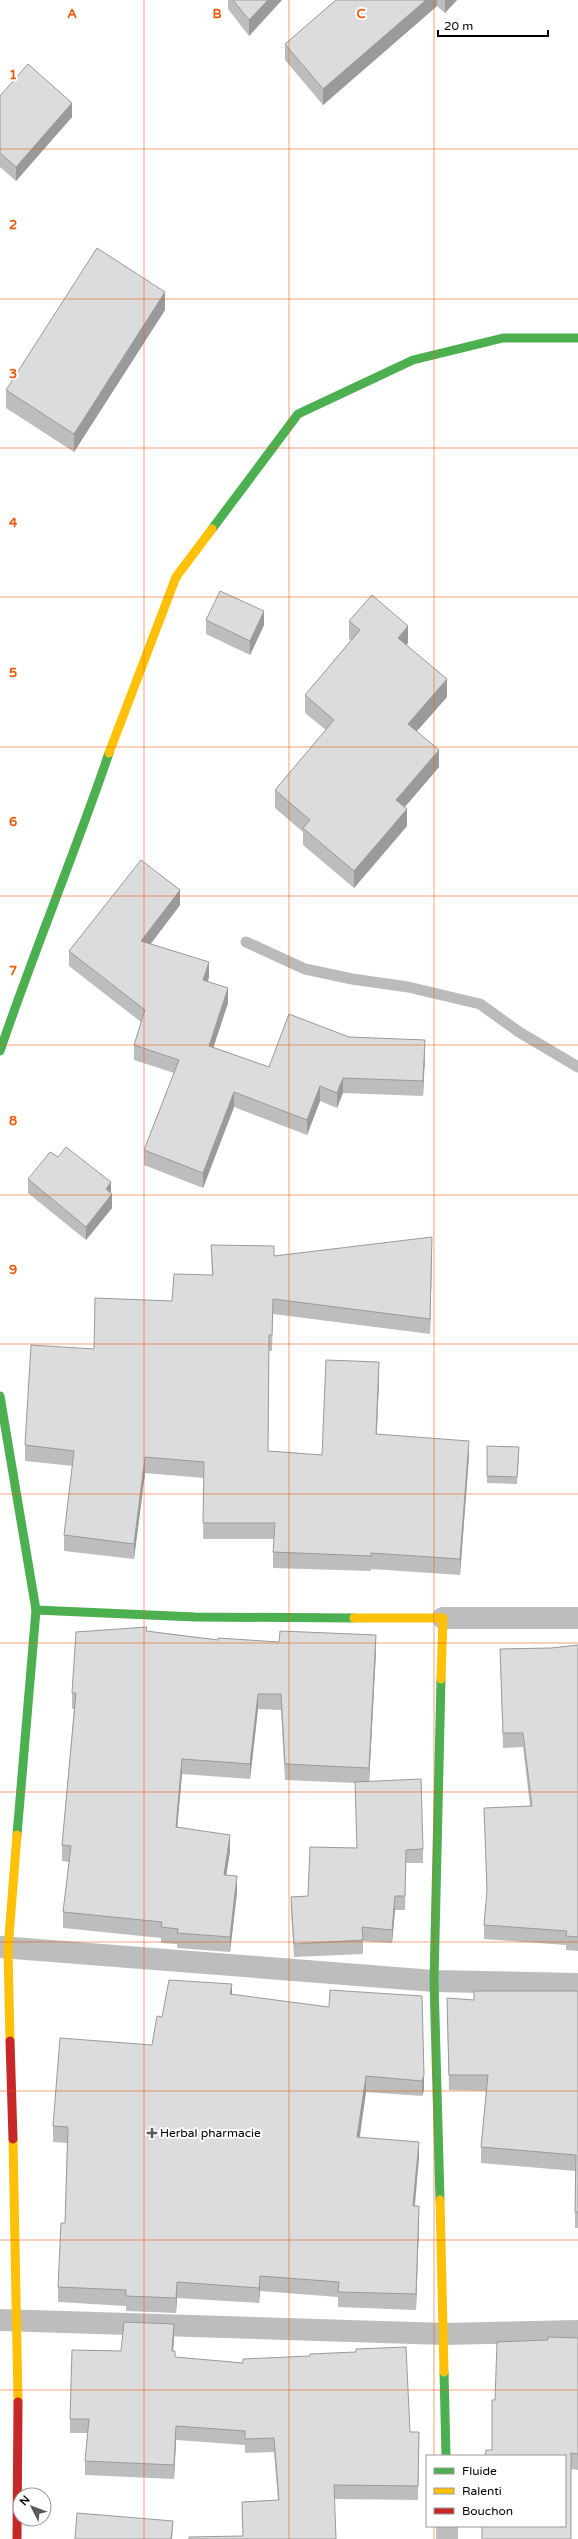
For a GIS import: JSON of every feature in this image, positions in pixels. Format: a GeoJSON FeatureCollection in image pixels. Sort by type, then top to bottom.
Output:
{"type":"FeatureCollection","features":[{"type":"Feature","properties":{"kind":"street"},"geometry":{"type":"LineString","coordinates":[[0,1051],[20,992],[79,841],[121,719],[176,577],[298,414],[413,360],[503,338],[578,338]]}},
{"type":"Feature","properties":{"kind":"street"},"geometry":{"type":"LineString","coordinates":[[0,1396],[36,1610],[4,1948],[9,2320],[17,2539]]}},
{"type":"Feature","properties":{"kind":"street"},"geometry":{"type":"LineString","coordinates":[[36,1610],[195,1617],[578,1618]]}},
{"type":"Feature","properties":{"kind":"street"},"geometry":{"type":"LineString","coordinates":[[443,1618],[434,1981],[445,2334],[446,2455]]}},
{"type":"Feature","properties":{"kind":"street"},"geometry":{"type":"LineString","coordinates":[[4,1948],[434,1981],[578,1984]]}},
{"type":"Feature","properties":{"kind":"street"},"geometry":{"type":"LineString","coordinates":[[9,2320],[445,2334],[578,2331]]}},
{"type":"Feature","properties":{"kind":"street"},"geometry":{"type":"LineString","coordinates":[[447,2527],[447,2539]]}},
{"type":"Feature","properties":{"kind":"building"},"geometry":{"type":"Polygon","coordinates":[[[233,0],[268,0],[249,20],[233,0]]]}},
{"type":"Feature","properties":{"kind":"building"},"geometry":{"type":"Polygon","coordinates":[[[336,0],[426,0],[323,89],[285,44],[336,0]]]}},
{"type":"Feature","properties":{"kind":"building"},"geometry":{"type":"Polygon","coordinates":[[[28,64],[72,103],[16,167],[0,153],[0,96],[28,64]]]}},
{"type":"Feature","properties":{"kind":"building"},"geometry":{"type":"Polygon","coordinates":[[[97,248],[165,292],[74,434],[6,390],[97,248]]]}},
{"type":"Feature","properties":{"kind":"building"},"geometry":{"type":"Polygon","coordinates":[[[220,591],[264,611],[250,641],[206,620],[220,591]]]}},
{"type":"Feature","properties":{"kind":"building"},"geometry":{"type":"Polygon","coordinates":[[[372,595],[408,626],[398,638],[447,679],[408,724],[439,750],[396,800],[407,809],[354,871],[303,828],[310,820],[275,790],[334,720],[305,695],[360,630],[349,621],[372,595]]]}},
{"type":"Feature","properties":{"kind":"building"},"geometry":{"type":"Polygon","coordinates":[[[141,860],[180,890],[141,941],[209,962],[203,980],[228,988],[209,1046],[269,1067],[289,1014],[349,1037],[425,1040],[423,1081],[343,1078],[337,1093],[320,1086],[307,1120],[234,1092],[203,1173],[144,1150],[179,1060],[134,1045],[145,1010],[69,951],[141,860]]]}},
{"type":"Feature","properties":{"kind":"building"},"geometry":{"type":"Polygon","coordinates":[[[66,1147],[111,1182],[106,1189],[112,1194],[86,1227],[28,1179],[50,1152],[58,1157],[66,1147]]]}},
{"type":"Feature","properties":{"kind":"building"},"geometry":{"type":"Polygon","coordinates":[[[432,1237],[430,1319],[273,1299],[272,1335],[269,1335],[268,1451],[322,1455],[326,1360],[379,1362],[376,1434],[469,1441],[460,1559],[371,1553],[371,1556],[273,1552],[275,1523],[203,1523],[204,1462],[145,1457],[134,1544],[64,1535],[74,1451],[25,1445],[31,1345],[94,1349],[95,1298],[172,1301],[174,1274],[213,1275],[211,1245],[274,1246],[274,1256],[432,1237]]]}},
{"type":"Feature","properties":{"kind":"building"},"geometry":{"type":"Polygon","coordinates":[[[487,1446],[519,1447],[517,1477],[487,1476],[487,1446]]]}},
{"type":"Feature","properties":{"kind":"building"},"geometry":{"type":"Polygon","coordinates":[[[147,1627],[146,1631],[218,1640],[218,1638],[279,1642],[280,1631],[376,1635],[369,1768],[285,1764],[281,1694],[258,1694],[250,1764],[182,1759],[176,1827],[230,1835],[224,1875],[237,1876],[230,1937],[177,1933],[178,1929],[161,1927],[162,1922],[63,1912],[71,1846],[62,1845],[76,1693],[72,1693],[76,1632],[147,1627]]]}},
{"type":"Feature","properties":{"kind":"building"},"geometry":{"type":"Polygon","coordinates":[[[578,1645],[578,1937],[566,1936],[567,1931],[484,1925],[487,1890],[484,1808],[532,1806],[523,1733],[503,1733],[500,1649],[551,1648],[578,1645]]]}},
{"type":"Feature","properties":{"kind":"building"},"geometry":{"type":"Polygon","coordinates":[[[421,1779],[423,1849],[406,1850],[405,1896],[395,1896],[392,1930],[362,1927],[363,1940],[294,1944],[291,1897],[308,1896],[310,1847],[357,1848],[355,1782],[421,1779]]]}},
{"type":"Feature","properties":{"kind":"building"},"geometry":{"type":"Polygon","coordinates":[[[169,1980],[232,1984],[230,1994],[329,2007],[330,1990],[422,1996],[424,2075],[422,2081],[366,2076],[357,2137],[419,2142],[413,2206],[419,2206],[416,2294],[338,2292],[339,2282],[260,2276],[259,2288],[177,2282],[176,2298],[126,2296],[126,2290],[58,2287],[61,2223],[65,2223],[68,2127],[53,2126],[60,2038],[152,2045],[157,2016],[162,2017],[169,1980]]]}},
{"type":"Feature","properties":{"kind":"building"},"geometry":{"type":"Polygon","coordinates":[[[474,1991],[578,1991],[578,2212],[575,2212],[576,2155],[481,2147],[488,2075],[449,2075],[447,1998],[474,2000],[474,1991]]]}},
{"type":"Feature","properties":{"kind":"building"},"geometry":{"type":"Polygon","coordinates":[[[124,2322],[174,2324],[172,2351],[175,2351],[175,2357],[243,2363],[243,2359],[310,2356],[310,2354],[356,2352],[356,2349],[406,2347],[410,2432],[419,2432],[418,2486],[334,2485],[336,2539],[189,2539],[189,2537],[243,2536],[242,2502],[279,2500],[274,2438],[245,2439],[245,2431],[176,2426],[174,2465],[85,2461],[89,2419],[70,2419],[72,2350],[121,2351],[124,2322]]]}},
{"type":"Feature","properties":{"kind":"building"},"geometry":{"type":"Polygon","coordinates":[[[548,2337],[578,2338],[578,2454],[571,2453],[571,2539],[482,2539],[482,2527],[566,2527],[566,2455],[485,2455],[486,2450],[492,2450],[492,2400],[495,2400],[497,2342],[548,2340],[548,2337]]]}},
{"type":"Feature","properties":{"kind":"building"},"geometry":{"type":"Polygon","coordinates":[[[77,2513],[173,2521],[171,2539],[75,2539],[77,2513]]]}},
{"type":"Feature","properties":{"kind":"waterway"},"geometry":{"type":"LineString","coordinates":[[246,942],[305,969],[352,979],[408,987],[480,1004],[519,1032],[578,1067]]}},
{"type":"Feature","properties":{"kind":"traffic: fast"},"geometry":{"type":"LineString","coordinates":[[212,529],[298,414],[413,360],[503,338],[578,338]]}},
{"type":"Feature","properties":{"kind":"traffic: fast"},"geometry":{"type":"LineString","coordinates":[[0,1051],[109,753]]}},
{"type":"Feature","properties":{"kind":"traffic: fast"},"geometry":{"type":"LineString","coordinates":[[0,1396],[36,1610],[17,1835]]}},
{"type":"Feature","properties":{"kind":"traffic: fast"},"geometry":{"type":"LineString","coordinates":[[36,1610],[195,1617],[354,1618]]}},
{"type":"Feature","properties":{"kind":"traffic: fast"},"geometry":{"type":"LineString","coordinates":[[440,2200],[434,1981],[441,1679]]}},
{"type":"Feature","properties":{"kind":"traffic: fast"},"geometry":{"type":"LineString","coordinates":[[444,2372],[446,2455]]}},
{"type":"Feature","properties":{"kind":"traffic: slow"},"geometry":{"type":"LineString","coordinates":[[109,753],[176,577],[212,529]]}},
{"type":"Feature","properties":{"kind":"traffic: slow"},"geometry":{"type":"LineString","coordinates":[[354,1618],[443,1618],[441,1679]]}},
{"type":"Feature","properties":{"kind":"traffic: slow"},"geometry":{"type":"LineString","coordinates":[[10,2041],[8,1949],[17,1835]]}},
{"type":"Feature","properties":{"kind":"traffic: slow"},"geometry":{"type":"LineString","coordinates":[[13,2139],[18,2402]]}},
{"type":"Feature","properties":{"kind":"traffic: slow"},"geometry":{"type":"LineString","coordinates":[[440,2200],[444,2372]]}},
{"type":"Feature","properties":{"kind":"traffic: jam"},"geometry":{"type":"LineString","coordinates":[[10,2041],[13,2139]]}},
{"type":"Feature","properties":{"kind":"traffic: jam"},"geometry":{"type":"LineString","coordinates":[[17,2539],[18,2402]]}},
{"type":"Feature","properties":{"kind":"place","name":"Herbal pharmacie"},"geometry":{"type":"Point","coordinates":[152,2133]}}]}
